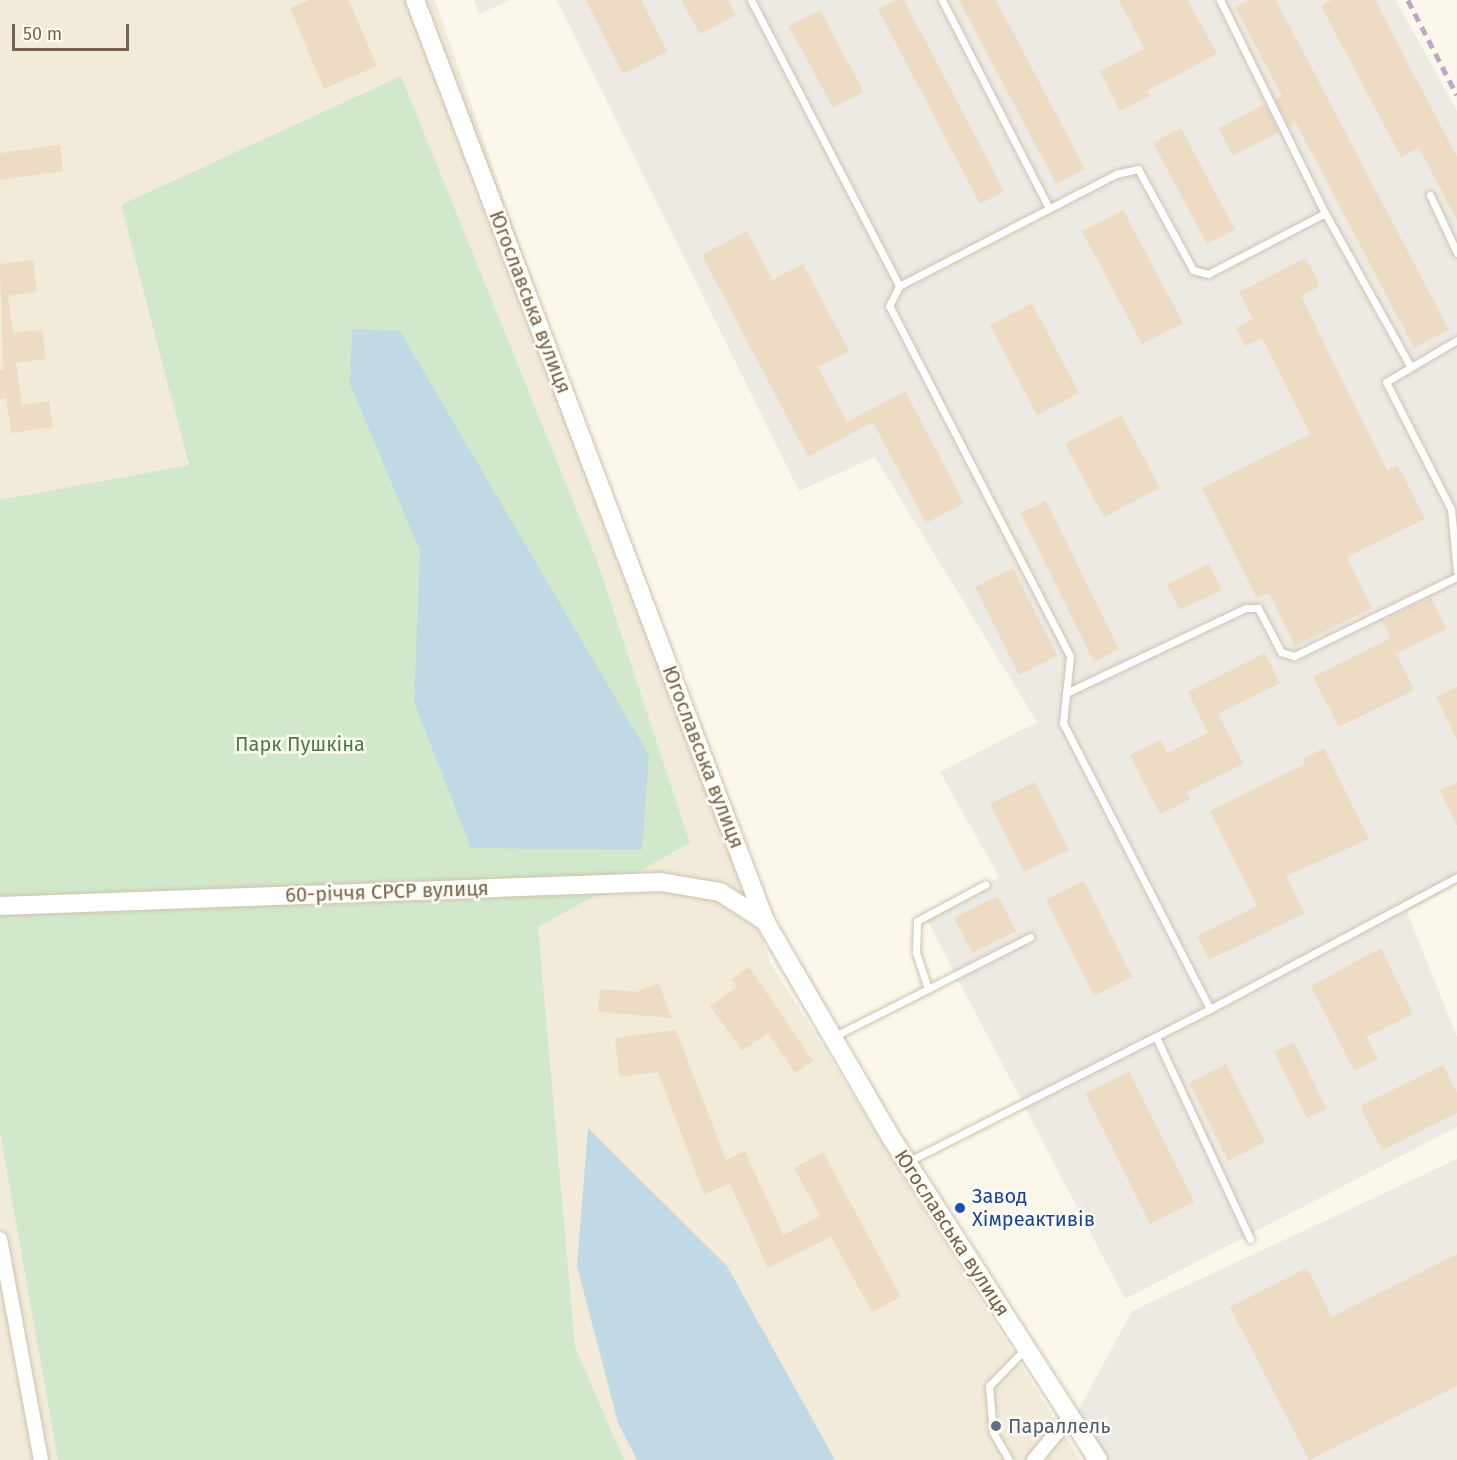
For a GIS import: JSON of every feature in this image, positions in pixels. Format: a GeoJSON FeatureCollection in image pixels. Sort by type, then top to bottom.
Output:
{"type":"FeatureCollection","features":[{"type":"Feature","properties":{"kind":"main road","name":"Югославська вулиця"},"geometry":{"type":"LineString","coordinates":[[415,0],[765,921],[907,1162],[1098,1460]]}},
{"type":"Feature","properties":{"kind":"main road","name":"60-річчя СРСР вулиця"},"geometry":{"type":"LineString","coordinates":[[0,906],[661,882],[720,892],[765,921]]}},
{"type":"Feature","properties":{"kind":"street"},"geometry":{"type":"LineString","coordinates":[[0,1239],[41,1460]]}},
{"type":"Feature","properties":{"kind":"street"},"geometry":{"type":"LineString","coordinates":[[1034,1460],[1070,1418]]}},
{"type":"Feature","properties":{"kind":"lane"},"geometry":{"type":"LineString","coordinates":[[751,0],[899,286]]}},
{"type":"Feature","properties":{"kind":"lane"},"geometry":{"type":"LineString","coordinates":[[942,0],[1049,208]]}},
{"type":"Feature","properties":{"kind":"lane"},"geometry":{"type":"LineString","coordinates":[[1220,0],[1325,213],[1410,366]]}},
{"type":"Feature","properties":{"kind":"lane"},"geometry":{"type":"LineString","coordinates":[[1210,1009],[1063,723],[1070,656],[889,306],[899,286],[1116,174],[1138,169],[1193,270],[1208,274],[1325,213]]}},
{"type":"Feature","properties":{"kind":"lane"},"geometry":{"type":"LineString","coordinates":[[1430,195],[1457,253]]}},
{"type":"Feature","properties":{"kind":"lane"},"geometry":{"type":"LineString","coordinates":[[1457,340],[1386,382],[1451,509],[1457,571]]}},
{"type":"Feature","properties":{"kind":"lane"},"geometry":{"type":"LineString","coordinates":[[1066,693],[1246,608],[1258,608],[1281,652],[1294,656],[1457,577]]}},
{"type":"Feature","properties":{"kind":"lane"},"geometry":{"type":"LineString","coordinates":[[907,1162],[1210,1009],[1457,877]]}},
{"type":"Feature","properties":{"kind":"lane"},"geometry":{"type":"LineString","coordinates":[[928,989],[916,952],[917,921],[986,884]]}},
{"type":"Feature","properties":{"kind":"lane"},"geometry":{"type":"LineString","coordinates":[[832,1037],[1030,937]]}},
{"type":"Feature","properties":{"kind":"lane"},"geometry":{"type":"LineString","coordinates":[[1156,1036],[1250,1239]]}},
{"type":"Feature","properties":{"kind":"lane"},"geometry":{"type":"LineString","coordinates":[[1009,1460],[993,1431],[989,1386],[1026,1348]]}},
{"type":"Feature","properties":{"kind":"shaded area","name":"Парк Пушкіна"},"geometry":{"type":"Polygon","coordinates":[[[0,0],[435,0],[770,962],[1080,1460],[0,1460],[0,0]]]}},
{"type":"Feature","properties":{"kind":"shaded area"},"geometry":{"type":"Polygon","coordinates":[[[474,0],[511,0],[479,14],[474,0]]]}},
{"type":"Feature","properties":{"kind":"shaded area"},"geometry":{"type":"Polygon","coordinates":[[[557,0],[1396,0],[1457,111],[1457,885],[1407,912],[1457,1037],[1457,1127],[1125,1299],[926,918],[999,877],[940,772],[1037,722],[875,457],[799,491],[557,0]]]}},
{"type":"Feature","properties":{"kind":"shaded area"},"geometry":{"type":"Polygon","coordinates":[[[1457,1159],[1457,1460],[1107,1460],[1077,1413],[1132,1311],[1457,1159]]]}},
{"type":"Feature","properties":{"kind":"green space","name":"Парк Пушкіна"},"geometry":{"type":"Polygon","coordinates":[[[401,76],[596,558],[690,843],[538,927],[575,1347],[624,1460],[58,1460],[0,1132],[0,500],[189,465],[121,205],[401,76]]]}},
{"type":"Feature","properties":{"kind":"water"},"geometry":{"type":"Polygon","coordinates":[[[352,329],[400,331],[649,755],[642,850],[471,848],[414,702],[420,551],[350,384],[352,329]]]}},
{"type":"Feature","properties":{"kind":"water"},"geometry":{"type":"Polygon","coordinates":[[[588,1128],[727,1266],[835,1460],[637,1460],[618,1423],[577,1266],[588,1128]]]}},
{"type":"Feature","properties":{"kind":"building"},"geometry":{"type":"Polygon","coordinates":[[[309,0],[349,0],[377,66],[324,89],[290,8],[309,0]]]}},
{"type":"Feature","properties":{"kind":"building"},"geometry":{"type":"Polygon","coordinates":[[[586,0],[641,0],[667,52],[623,74],[586,0]]]}},
{"type":"Feature","properties":{"kind":"building"},"geometry":{"type":"Polygon","coordinates":[[[681,0],[728,0],[736,15],[700,34],[681,0]]]}},
{"type":"Feature","properties":{"kind":"building"},"geometry":{"type":"Polygon","coordinates":[[[896,0],[904,0],[1004,191],[980,204],[878,9],[896,0]]]}},
{"type":"Feature","properties":{"kind":"building"},"geometry":{"type":"Polygon","coordinates":[[[959,0],[996,0],[1085,169],[1056,184],[959,0]]]}},
{"type":"Feature","properties":{"kind":"building"},"geometry":{"type":"Polygon","coordinates":[[[1119,0],[1188,0],[1217,54],[1147,91],[1150,96],[1120,111],[1100,71],[1144,49],[1119,0]]]}},
{"type":"Feature","properties":{"kind":"building"},"geometry":{"type":"Polygon","coordinates":[[[1249,0],[1276,0],[1449,330],[1414,348],[1296,123],[1289,127],[1275,99],[1282,96],[1235,7],[1249,0]]]}},
{"type":"Feature","properties":{"kind":"building"},"geometry":{"type":"Polygon","coordinates":[[[1332,0],[1375,0],[1457,157],[1457,220],[1419,148],[1401,157],[1321,6],[1332,0]]]}},
{"type":"Feature","properties":{"kind":"building"},"geometry":{"type":"Polygon","coordinates":[[[820,10],[864,92],[833,108],[789,26],[820,10]]]}},
{"type":"Feature","properties":{"kind":"building"},"geometry":{"type":"Polygon","coordinates":[[[1265,104],[1279,132],[1233,156],[1219,128],[1265,104]]]}},
{"type":"Feature","properties":{"kind":"building"},"geometry":{"type":"Polygon","coordinates":[[[1181,128],[1235,230],[1207,244],[1153,143],[1181,128]]]}},
{"type":"Feature","properties":{"kind":"building"},"geometry":{"type":"Polygon","coordinates":[[[60,145],[63,171],[0,180],[0,153],[60,145]]]}},
{"type":"Feature","properties":{"kind":"building"},"geometry":{"type":"Polygon","coordinates":[[[1123,210],[1183,323],[1142,344],[1082,231],[1123,210]]]}},
{"type":"Feature","properties":{"kind":"building"},"geometry":{"type":"Polygon","coordinates":[[[747,231],[772,280],[803,264],[849,351],[818,367],[847,422],[905,391],[964,503],[926,523],[873,422],[808,457],[702,255],[747,231]]]}},
{"type":"Feature","properties":{"kind":"building"},"geometry":{"type":"Polygon","coordinates":[[[1306,258],[1320,286],[1301,296],[1387,470],[1398,465],[1425,519],[1347,557],[1372,608],[1295,646],[1269,593],[1257,598],[1202,488],[1310,434],[1262,338],[1245,346],[1236,328],[1253,319],[1239,292],[1306,258]]]}},
{"type":"Feature","properties":{"kind":"building"},"geometry":{"type":"Polygon","coordinates":[[[33,260],[37,292],[8,296],[13,333],[42,330],[46,359],[16,363],[22,405],[49,401],[53,427],[11,433],[6,398],[0,399],[0,370],[3,370],[0,264],[33,260]]]}},
{"type":"Feature","properties":{"kind":"building"},"geometry":{"type":"Polygon","coordinates":[[[1032,303],[1079,393],[1037,415],[990,325],[1032,303]]]}},
{"type":"Feature","properties":{"kind":"building"},"geometry":{"type":"Polygon","coordinates":[[[1121,415],[1160,488],[1104,517],[1065,444],[1121,415]]]}},
{"type":"Feature","properties":{"kind":"building"},"geometry":{"type":"Polygon","coordinates":[[[1046,501],[1119,649],[1094,662],[1020,513],[1046,501]]]}},
{"type":"Feature","properties":{"kind":"building"},"geometry":{"type":"Polygon","coordinates":[[[1209,564],[1222,590],[1180,610],[1167,584],[1209,564]]]}},
{"type":"Feature","properties":{"kind":"building"},"geometry":{"type":"Polygon","coordinates":[[[1013,568],[1057,656],[1019,675],[975,587],[1013,568]]]}},
{"type":"Feature","properties":{"kind":"building"},"geometry":{"type":"Polygon","coordinates":[[[1431,597],[1447,629],[1396,654],[1414,690],[1339,727],[1313,677],[1391,638],[1382,621],[1431,597]]]}},
{"type":"Feature","properties":{"kind":"building"},"geometry":{"type":"Polygon","coordinates":[[[1265,653],[1280,683],[1218,714],[1243,764],[1187,792],[1191,799],[1160,814],[1130,755],[1161,740],[1167,753],[1208,733],[1188,692],[1265,653]]]}},
{"type":"Feature","properties":{"kind":"building"},"geometry":{"type":"Polygon","coordinates":[[[1457,687],[1457,740],[1436,697],[1457,687]]]}},
{"type":"Feature","properties":{"kind":"building"},"geometry":{"type":"Polygon","coordinates":[[[1324,748],[1369,839],[1286,876],[1305,913],[1209,960],[1197,936],[1257,906],[1210,811],[1305,764],[1303,759],[1324,748]]]}},
{"type":"Feature","properties":{"kind":"building"},"geometry":{"type":"Polygon","coordinates":[[[1035,782],[1069,850],[1024,872],[990,804],[1035,782]]]}},
{"type":"Feature","properties":{"kind":"building"},"geometry":{"type":"Polygon","coordinates":[[[1457,782],[1457,826],[1440,791],[1457,782]]]}},
{"type":"Feature","properties":{"kind":"building"},"geometry":{"type":"Polygon","coordinates":[[[1084,881],[1132,977],[1094,996],[1046,900],[1084,881]]]}},
{"type":"Feature","properties":{"kind":"building"},"geometry":{"type":"Polygon","coordinates":[[[998,896],[1016,931],[972,953],[954,918],[998,896]]]}},
{"type":"Feature","properties":{"kind":"building"},"geometry":{"type":"Polygon","coordinates":[[[1381,948],[1413,1014],[1367,1037],[1378,1059],[1354,1071],[1311,986],[1381,948]]]}},
{"type":"Feature","properties":{"kind":"building"},"geometry":{"type":"Polygon","coordinates":[[[749,967],[813,1061],[795,1073],[768,1033],[742,1051],[710,1006],[737,987],[731,979],[749,967]]]}},
{"type":"Feature","properties":{"kind":"building"},"geometry":{"type":"Polygon","coordinates":[[[659,983],[672,1018],[598,1012],[600,989],[636,992],[659,983]]]}},
{"type":"Feature","properties":{"kind":"building"},"geometry":{"type":"Polygon","coordinates":[[[676,1030],[726,1160],[745,1151],[783,1235],[820,1216],[794,1168],[823,1152],[901,1297],[872,1312],[831,1237],[768,1268],[730,1184],[704,1194],[658,1072],[619,1077],[615,1038],[676,1030]]]}},
{"type":"Feature","properties":{"kind":"building"},"geometry":{"type":"Polygon","coordinates":[[[1294,1042],[1327,1109],[1307,1118],[1274,1052],[1294,1042]]]}},
{"type":"Feature","properties":{"kind":"building"},"geometry":{"type":"Polygon","coordinates":[[[1226,1064],[1265,1142],[1228,1161],[1189,1083],[1226,1064]]]}},
{"type":"Feature","properties":{"kind":"building"},"geometry":{"type":"Polygon","coordinates":[[[1443,1065],[1457,1093],[1457,1113],[1382,1150],[1360,1106],[1443,1065]]]}},
{"type":"Feature","properties":{"kind":"building"},"geometry":{"type":"Polygon","coordinates":[[[1129,1072],[1194,1202],[1150,1224],[1085,1093],[1129,1072]]]}},
{"type":"Feature","properties":{"kind":"building"},"geometry":{"type":"Polygon","coordinates":[[[1457,1254],[1457,1386],[1309,1460],[1230,1307],[1307,1268],[1332,1317],[1457,1254]]]}},
{"type":"Feature","properties":{"kind":"railway"},"geometry":{"type":"LineString","coordinates":[[1408,0],[1457,95]]}},
{"type":"Feature","properties":{"kind":"place","name":"Завод Хімреактивів"},"geometry":{"type":"Point","coordinates":[960,1208]}},
{"type":"Feature","properties":{"kind":"place","name":"Параллель"},"geometry":{"type":"Point","coordinates":[996,1426]}}]}
